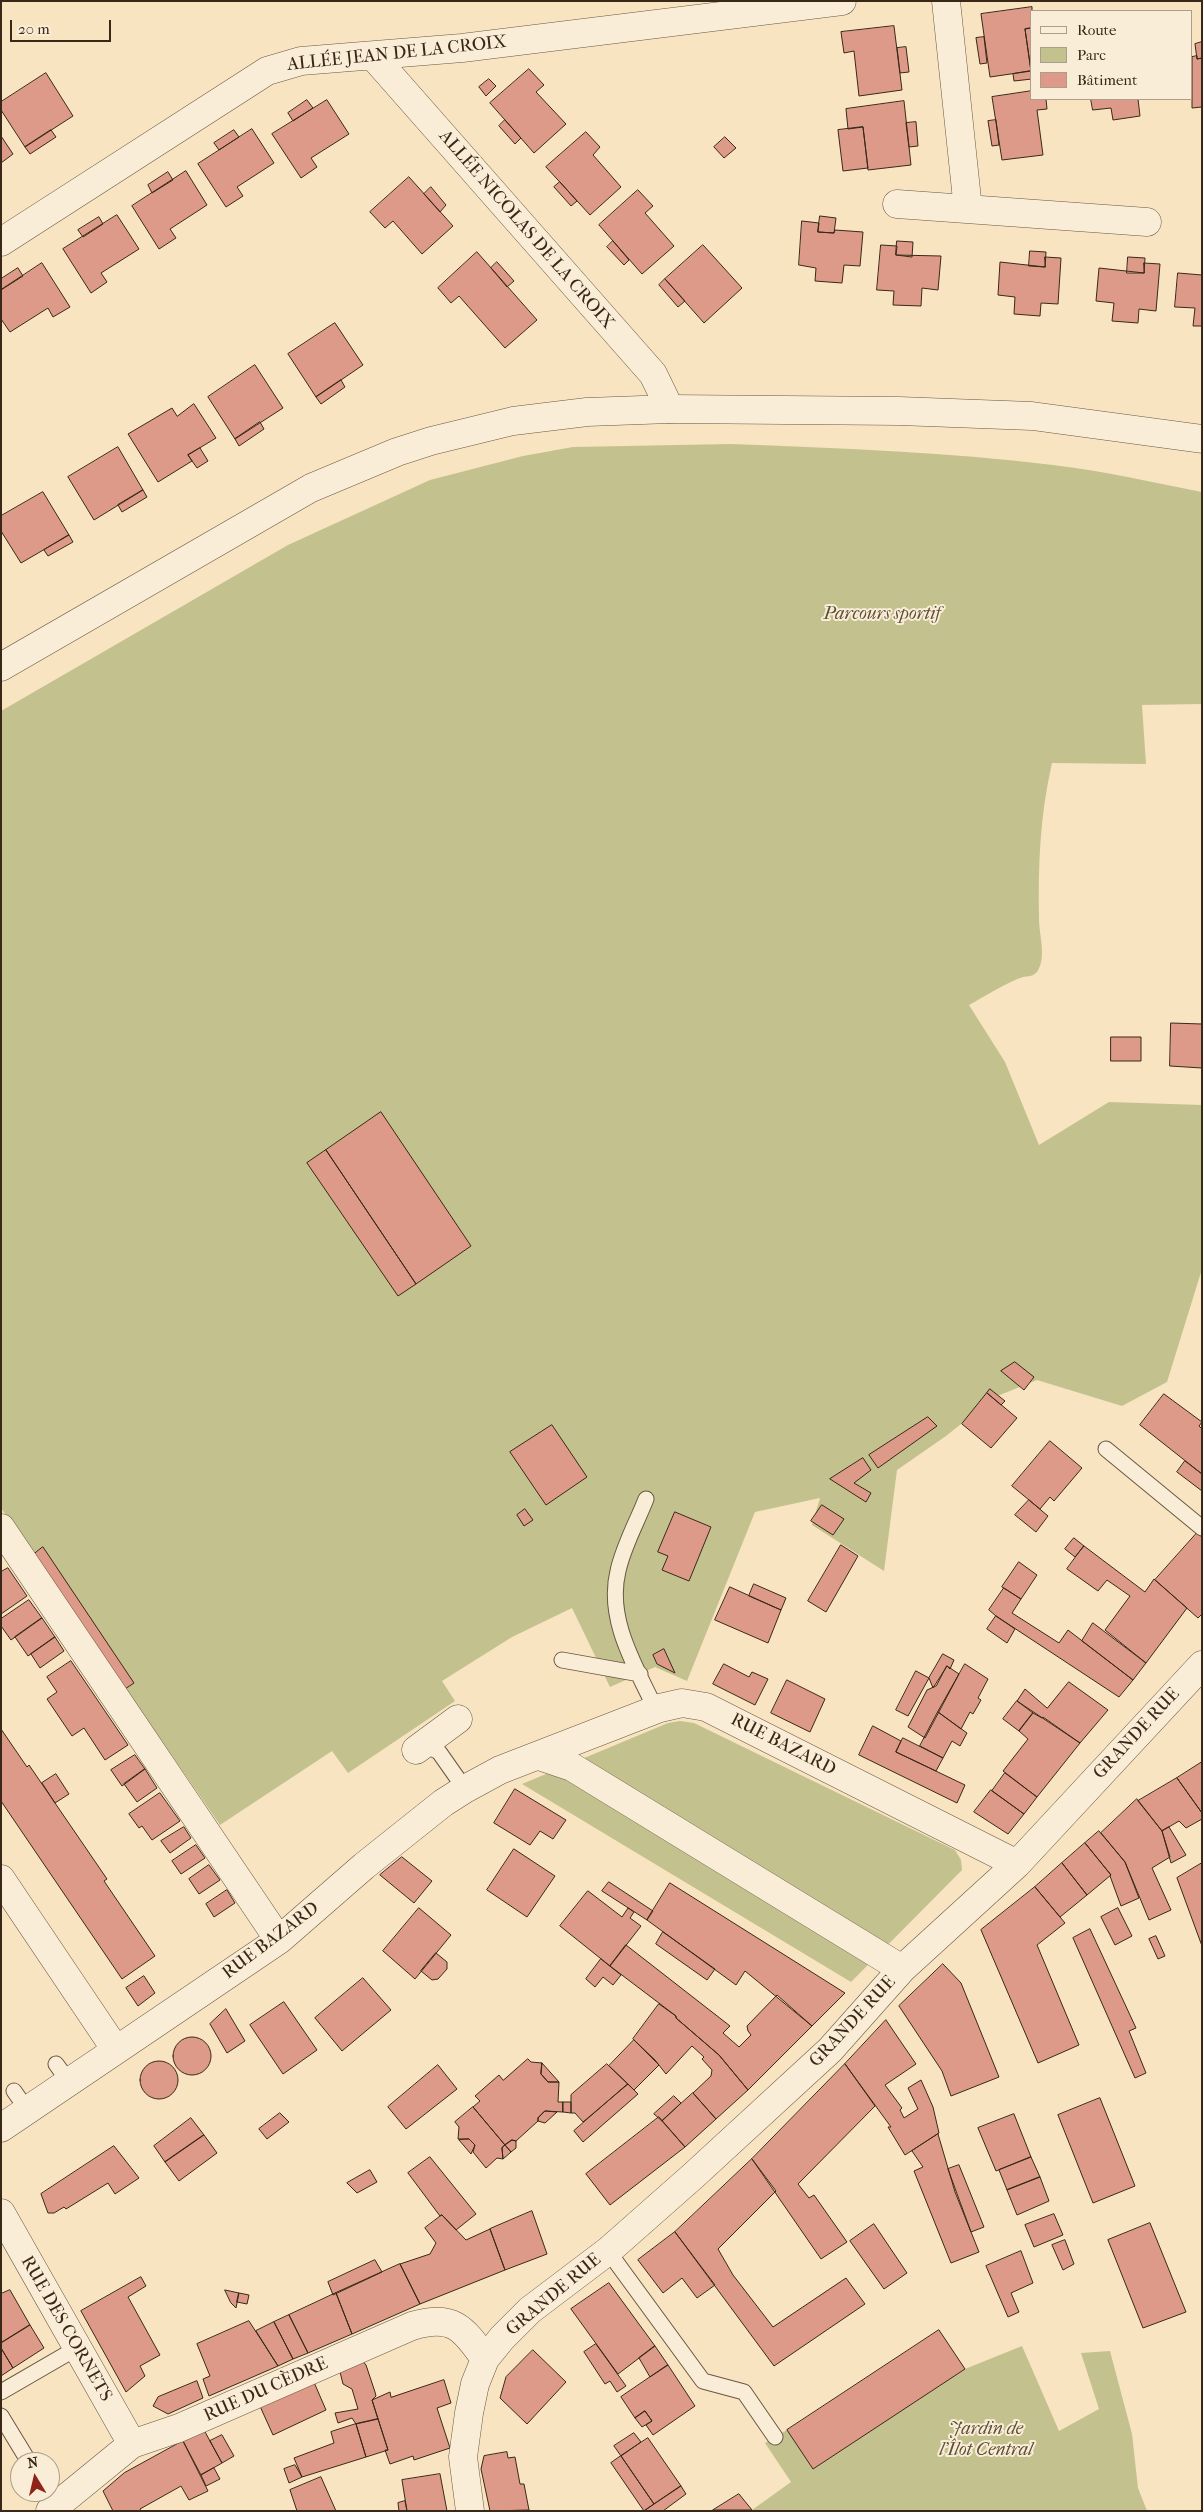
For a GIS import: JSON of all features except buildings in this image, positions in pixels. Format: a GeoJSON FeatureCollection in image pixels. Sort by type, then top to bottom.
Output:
{"type":"FeatureCollection","features":[{"type":"Feature","properties":{"kind":"street","name":"ALLÉE JEAN DE LA CROIX"},"geometry":{"type":"LineString","coordinates":[[1,242],[267,72],[301,61],[462,48],[842,1]]}},
{"type":"Feature","properties":{"kind":"street"},"geometry":{"type":"LineString","coordinates":[[946,1],[968,209]]}},
{"type":"Feature","properties":{"kind":"street","name":"ALLÉE NICOLAS DE LA CROIX"},"geometry":{"type":"LineString","coordinates":[[373,56],[653,374],[670,409]]}},
{"type":"Feature","properties":{"kind":"street"},"geometry":{"type":"LineString","coordinates":[[897,204],[1147,222]]}},
{"type":"Feature","properties":{"kind":"street"},"geometry":{"type":"LineString","coordinates":[[1,667],[311,488],[389,455],[431,441],[513,421],[587,412],[670,409],[973,413],[1086,422],[1202,439]]}},
{"type":"Feature","properties":{"kind":"street"},"geometry":{"type":"LineString","coordinates":[[1,1528],[279,1940]]}},
{"type":"Feature","properties":{"kind":"street","name":"GRANDE RUE"},"geometry":{"type":"LineString","coordinates":[[470,2511],[464,2465],[465,2435],[475,2384],[485,2359],[502,2338],[530,2310],[608,2250],[693,2176],[830,2050],[902,1969],[1017,1864],[1202,1665]]}},
{"type":"Feature","properties":{"kind":"street","name":"RUE BAZARD"},"geometry":{"type":"LineString","coordinates":[[1,2128],[21,2101],[63,2073],[116,2050],[279,1940],[364,1866],[443,1803],[465,1789],[500,1770],[656,1710],[682,1703],[706,1707],[1017,1864]]}},
{"type":"Feature","properties":{"kind":"street"},"geometry":{"type":"LineString","coordinates":[[416,1750],[458,1719]]}},
{"type":"Feature","properties":{"kind":"street"},"geometry":{"type":"LineString","coordinates":[[539,1756],[572,1767],[902,1969]]}},
{"type":"Feature","properties":{"kind":"street"},"geometry":{"type":"LineString","coordinates":[[1,1879],[116,2050]]}},
{"type":"Feature","properties":{"kind":"street","name":"RUE DES CORNETS"},"geometry":{"type":"LineString","coordinates":[[1,2213],[132,2444]]}},
{"type":"Feature","properties":{"kind":"street","name":"RUE DU CÈDRE"},"geometry":{"type":"LineString","coordinates":[[51,2503],[132,2444],[179,2428],[412,2326],[431,2320],[446,2321],[461,2330],[485,2359]]}},
{"type":"Feature","properties":{"kind":"lane"},"geometry":{"type":"LineString","coordinates":[[1106,1449],[1202,1528]]}},
{"type":"Feature","properties":{"kind":"lane"},"geometry":{"type":"LineString","coordinates":[[646,1499],[618,1570],[614,1597],[618,1622],[656,1710]]}},
{"type":"Feature","properties":{"kind":"lane"},"geometry":{"type":"LineString","coordinates":[[562,1660],[640,1674]]}},
{"type":"Feature","properties":{"kind":"lane"},"geometry":{"type":"LineString","coordinates":[[416,1750],[429,1747],[439,1752],[465,1789]]}},
{"type":"Feature","properties":{"kind":"lane"},"geometry":{"type":"LineString","coordinates":[[608,2250],[703,2381],[744,2392],[775,2437]]}},
{"type":"Feature","properties":{"kind":"lane"},"geometry":{"type":"LineString","coordinates":[[1,2392],[77,2348]]}},
{"type":"Feature","properties":{"kind":"lane"},"geometry":{"type":"LineString","coordinates":[[1,2416],[23,2452]]}},
{"type":"Feature","properties":{"kind":"green space","name":"Parcours sportif"},"geometry":{"type":"Polygon","coordinates":[[[731,444],[892,451],[1053,465],[1090,470],[1202,492],[1202,704],[1142,705],[1146,764],[1052,763],[1041,840],[1039,919],[1042,960],[1040,966],[1034,975],[1011,982],[969,1005],[1005,1062],[1039,1145],[1109,1102],[1202,1105],[1202,1269],[1167,1382],[1122,1406],[1037,1380],[995,1397],[946,1436],[897,1470],[884,1571],[812,1525],[820,1498],[755,1512],[687,1681],[655,1667],[610,1687],[572,1608],[512,1637],[442,1681],[455,1701],[348,1773],[332,1751],[220,1825],[1,1508],[1,711],[288,545],[430,480],[523,456],[573,447],[731,444]]]}},
{"type":"Feature","properties":{"kind":"green space"},"geometry":{"type":"Polygon","coordinates":[[[680,1721],[694,1723],[955,1850],[961,1860],[962,1870],[851,1982],[522,1784],[668,1723],[680,1721]]]}},
{"type":"Feature","properties":{"kind":"green space","name":"Jardin de l'Îlot Central"},"geometry":{"type":"Polygon","coordinates":[[[1022,2346],[1059,2431],[1099,2409],[1081,2353],[1110,2351],[1132,2434],[1138,2488],[1147,2511],[752,2510],[791,2482],[765,2443],[787,2430],[813,2469],[965,2369],[1022,2346]]]}}]}
